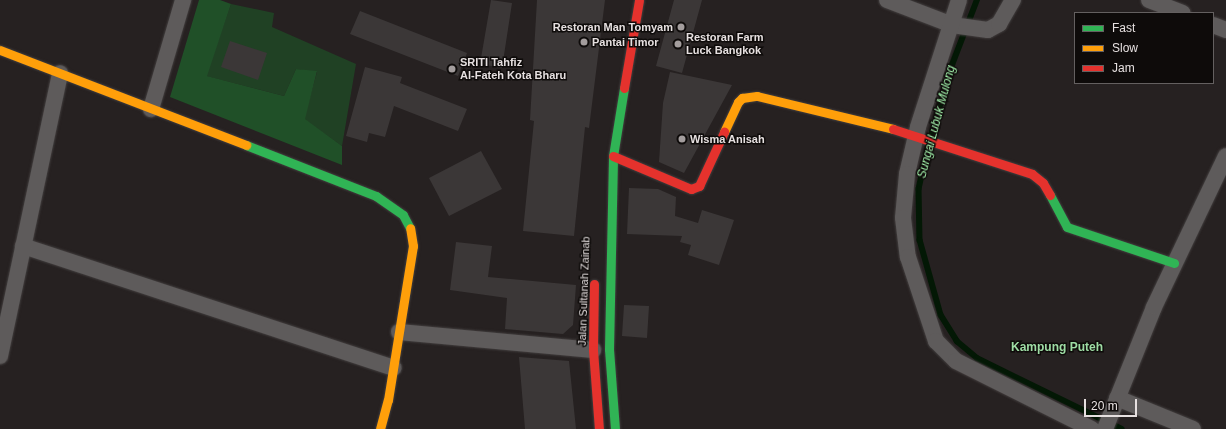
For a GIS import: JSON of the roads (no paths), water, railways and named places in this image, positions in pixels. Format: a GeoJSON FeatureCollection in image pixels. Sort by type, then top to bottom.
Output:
{"type":"FeatureCollection","features":[{"type":"Feature","properties":{"kind":"street"},"geometry":{"type":"LineString","coordinates":[[151,108],[183,0]]}},
{"type":"Feature","properties":{"kind":"street"},"geometry":{"type":"LineString","coordinates":[[601,207],[613,156],[639,0]]}},
{"type":"Feature","properties":{"kind":"street"},"geometry":{"type":"LineString","coordinates":[[887,0],[952,25],[973,30],[988,30],[999,24],[1013,0]]}},
{"type":"Feature","properties":{"kind":"street"},"geometry":{"type":"LineString","coordinates":[[960,0],[916,135],[907,174],[903,218],[908,258],[936,341],[956,361],[984,377],[1092,429]]}},
{"type":"Feature","properties":{"kind":"street"},"geometry":{"type":"LineString","coordinates":[[1149,0],[1180,12]]}},
{"type":"Feature","properties":{"kind":"street"},"geometry":{"type":"LineString","coordinates":[[1214,25],[1226,30]]}},
{"type":"Feature","properties":{"kind":"street"},"geometry":{"type":"LineString","coordinates":[[0,50],[151,108],[391,204],[403,215],[411,230],[413,246],[393,368],[380,429]]}},
{"type":"Feature","properties":{"kind":"street"},"geometry":{"type":"LineString","coordinates":[[0,356],[60,73]]}},
{"type":"Feature","properties":{"kind":"street"},"geometry":{"type":"LineString","coordinates":[[613,156],[691,189],[699,186],[738,102],[750,96],[916,135],[1037,176],[1067,226],[1174,263]]}},
{"type":"Feature","properties":{"kind":"street"},"geometry":{"type":"LineString","coordinates":[[613,156],[609,349],[615,429]]}},
{"type":"Feature","properties":{"kind":"street"},"geometry":{"type":"LineString","coordinates":[[1105,429],[1174,263],[1226,156]]}},
{"type":"Feature","properties":{"kind":"street"},"geometry":{"type":"LineString","coordinates":[[23,246],[393,368]]}},
{"type":"Feature","properties":{"kind":"street","name":"Jalan Sultanah Zainab"},"geometry":{"type":"LineString","coordinates":[[594,273],[593,350],[599,429]]}},
{"type":"Feature","properties":{"kind":"street"},"geometry":{"type":"LineString","coordinates":[[399,332],[593,350]]}},
{"type":"Feature","properties":{"kind":"street"},"geometry":{"type":"LineString","coordinates":[[1117,398],[1193,429]]}},
{"type":"Feature","properties":{"kind":"waterway","name":"Sungai Lubuk Mulong"},"geometry":{"type":"LineString","coordinates":[[931,136],[952,65],[977,0]]}},
{"type":"Feature","properties":{"kind":"waterway","name":"Sungai Lubuk Mulong"},"geometry":{"type":"LineString","coordinates":[[929,144],[919,189],[920,240],[941,315],[957,341],[977,358],[1122,429]]}},
{"type":"Feature","properties":{"kind":"place","name":"Restoran Man Tomyam"},"geometry":{"type":"Point","coordinates":[681,27]}},
{"type":"Feature","properties":{"kind":"place","name":"Pantai Timor"},"geometry":{"type":"Point","coordinates":[584,42]}},
{"type":"Feature","properties":{"kind":"place","name":"Restoran Farm Luck Bangkok"},"geometry":{"type":"Point","coordinates":[678,44]}},
{"type":"Feature","properties":{"kind":"place","name":"SRITI Tahfiz Al-Fateh Kota Bharu"},"geometry":{"type":"Point","coordinates":[452,69]}},
{"type":"Feature","properties":{"kind":"place","name":"Wisma Anisah"},"geometry":{"type":"Point","coordinates":[682,139]}},
{"type":"Feature","properties":{"kind":"district","name":"Kampung Puteh"},"geometry":{"type":"Point","coordinates":[1057,348]}}]}
